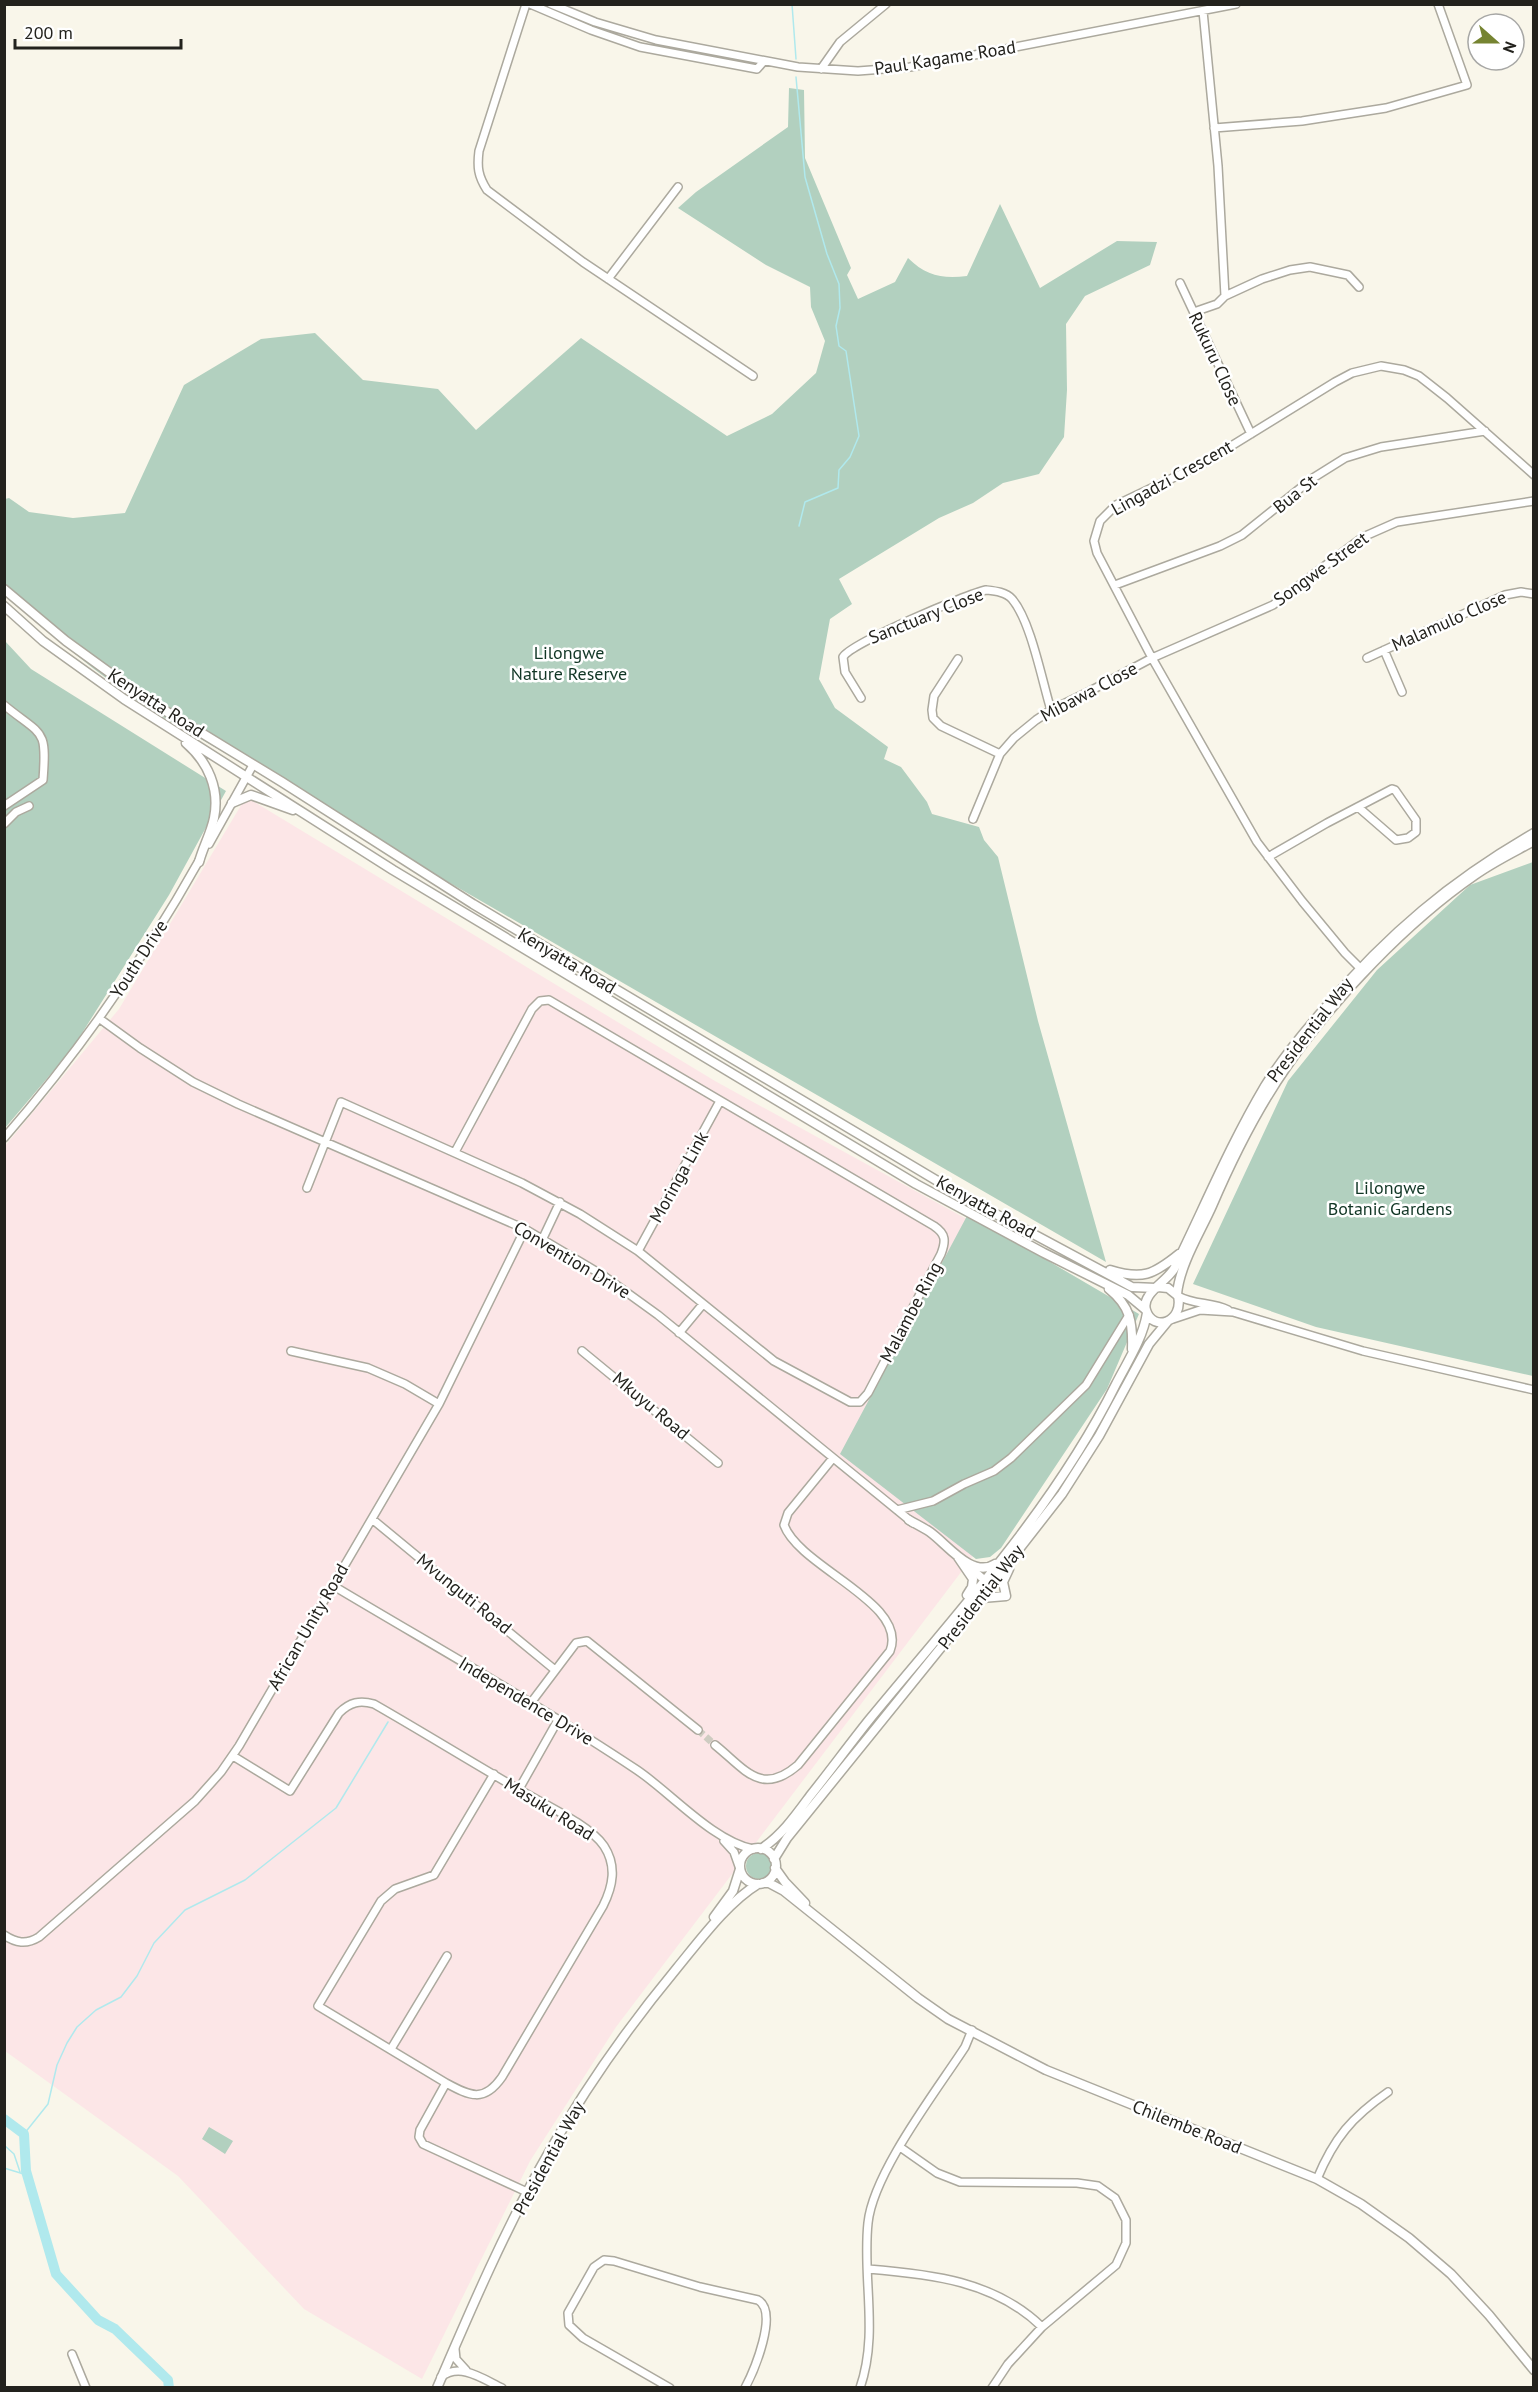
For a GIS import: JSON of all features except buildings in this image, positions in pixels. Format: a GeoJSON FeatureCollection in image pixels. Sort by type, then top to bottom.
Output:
{"type":"FeatureCollection","features":[{"type":"Feature","properties":{"kind":"main road","name":"Kenyatta Road"},"geometry":{"type":"LineString","coordinates":[[4,589],[44,625],[146,699],[473,904],[966,1198],[1132,1287],[1157,1288]]}},
{"type":"Feature","properties":{"kind":"main road","name":"Kenyatta Road"},"geometry":{"type":"LineString","coordinates":[[4,606],[43,641],[165,726],[364,852],[916,1184],[1044,1253],[1098,1278],[1134,1298],[1147,1312]]}},
{"type":"Feature","properties":{"kind":"main road"},"geometry":{"type":"LineString","coordinates":[[165,726],[191,747],[212,776],[215,790],[214,817],[198,862]]}},
{"type":"Feature","properties":{"kind":"main road"},"geometry":{"type":"LineString","coordinates":[[232,803],[251,795],[305,813]]}},
{"type":"Feature","properties":{"kind":"main road","name":"Presidential Way"},"geometry":{"type":"LineString","coordinates":[[775,1863],[788,1838],[981,1598],[1000,1559],[1055,1489],[1084,1444],[1132,1352],[1147,1312],[1146,1298],[1169,1277],[1218,1174],[1266,1086],[1303,1033],[1360,968],[1395,933],[1477,866],[1533,833]]}},
{"type":"Feature","properties":{"kind":"main road","name":"Presidential Way"},"geometry":{"type":"LineString","coordinates":[[757,1849],[774,1839],[793,1819],[928,1649],[1047,1513],[1094,1445],[1149,1344],[1179,1310],[1178,1295],[1183,1271],[1238,1149],[1273,1087],[1299,1048],[1366,970],[1410,929],[1475,875],[1533,841]]}},
{"type":"Feature","properties":{"kind":"main road"},"geometry":{"type":"LineString","coordinates":[[1092,1264],[1131,1275],[1148,1275],[1161,1269],[1183,1251]]}},
{"type":"Feature","properties":{"kind":"main road"},"geometry":{"type":"LineString","coordinates":[[1098,1278],[1125,1305],[1132,1335],[1132,1352]]}},
{"type":"Feature","properties":{"kind":"main road"},"geometry":{"type":"LineString","coordinates":[[1157,1288],[1168,1288],[1178,1295]]}},
{"type":"Feature","properties":{"kind":"main road"},"geometry":{"type":"LineString","coordinates":[[1147,1312],[1157,1321],[1170,1320]]}},
{"type":"Feature","properties":{"kind":"main road"},"geometry":{"type":"LineString","coordinates":[[981,1598],[1006,1596],[1003,1582],[1005,1576],[1033,1540],[1047,1513]]}},
{"type":"Feature","properties":{"kind":"main road"},"geometry":{"type":"LineString","coordinates":[[909,1520],[930,1532],[971,1564],[986,1568],[1000,1559]]}},
{"type":"Feature","properties":{"kind":"main road"},"geometry":{"type":"LineString","coordinates":[[928,1649],[972,1587],[972,1575],[958,1557]]}},
{"type":"Feature","properties":{"kind":"main road"},"geometry":{"type":"LineString","coordinates":[[757,1849],[769,1852],[785,1882],[815,1914],[776,1886],[747,1880],[740,1869],[743,1857],[757,1849]]}},
{"type":"Feature","properties":{"kind":"main road"},"geometry":{"type":"LineString","coordinates":[[760,1884],[773,1876],[775,1863]]}},
{"type":"Feature","properties":{"kind":"main road","name":"Presidential Way"},"geometry":{"type":"LineString","coordinates":[[436,2388],[527,2192],[548,2153],[618,2043],[693,1948],[733,1891],[740,1869]]}},
{"type":"Feature","properties":{"kind":"main road","name":"Presidential Way"},"geometry":{"type":"LineString","coordinates":[[693,1948],[738,1898],[760,1884]]}},
{"type":"Feature","properties":{"kind":"main road","name":"Chilembe Road"},"geometry":{"type":"LineString","coordinates":[[815,1914],[948,2019],[1046,2070],[1317,2179],[1361,2204],[1430,2255],[1470,2293],[1533,2370]]}},
{"type":"Feature","properties":{"kind":"street"},"geometry":{"type":"LineString","coordinates":[[753,376],[608,279],[487,190],[479,176],[480,151],[528,4],[591,30],[648,49],[757,69],[764,61]]}},
{"type":"Feature","properties":{"kind":"street","name":"Paul Kagame Road"},"geometry":{"type":"LineString","coordinates":[[551,4],[595,22],[656,40],[764,61],[821,69],[858,71],[910,67],[1236,4]]}},
{"type":"Feature","properties":{"kind":"street"},"geometry":{"type":"LineString","coordinates":[[821,69],[840,42],[886,4]]}},
{"type":"Feature","properties":{"kind":"street"},"geometry":{"type":"LineString","coordinates":[[1214,128],[1302,121],[1386,108],[1467,85],[1438,4]]}},
{"type":"Feature","properties":{"kind":"street"},"geometry":{"type":"LineString","coordinates":[[1203,11],[1214,128],[1225,296]]}},
{"type":"Feature","properties":{"kind":"street"},"geometry":{"type":"LineString","coordinates":[[608,279],[678,187]]}},
{"type":"Feature","properties":{"kind":"street"},"geometry":{"type":"LineString","coordinates":[[1194,312],[1217,303],[1225,296],[1262,279],[1300,267],[1348,275],[1359,287]]}},
{"type":"Feature","properties":{"kind":"street","name":"Rukuru Close"},"geometry":{"type":"LineString","coordinates":[[1180,284],[1251,434]]}},
{"type":"Feature","properties":{"kind":"street","name":"Lingadzi Crescent"},"geometry":{"type":"LineString","coordinates":[[1360,968],[1345,953],[1268,857],[1252,833],[1152,657],[1097,553],[1094,542],[1100,521],[1116,506],[1202,464],[1335,382],[1352,373],[1381,366],[1404,370],[1419,376],[1485,431],[1533,476]]}},
{"type":"Feature","properties":{"kind":"street","name":"Bua St"},"geometry":{"type":"LineString","coordinates":[[1115,585],[1220,546],[1242,535],[1313,478],[1345,458],[1381,447],[1485,431]]}},
{"type":"Feature","properties":{"kind":"street","name":"Songwe Street"},"geometry":{"type":"LineString","coordinates":[[1152,657],[1273,605],[1363,537],[1383,527],[1397,522],[1533,501]]}},
{"type":"Feature","properties":{"kind":"street","name":"Sanctuary Close"},"geometry":{"type":"LineString","coordinates":[[861,698],[845,672],[843,657],[846,652],[866,639],[987,590],[1005,594],[1017,607],[1026,627],[1051,710]]}},
{"type":"Feature","properties":{"kind":"street","name":"Malamulo Close"},"geometry":{"type":"LineString","coordinates":[[1367,658],[1505,595],[1521,592],[1533,594]]}},
{"type":"Feature","properties":{"kind":"street"},"geometry":{"type":"LineString","coordinates":[[1384,650],[1402,692]]}},
{"type":"Feature","properties":{"kind":"street","name":"Mibawa Close"},"geometry":{"type":"LineString","coordinates":[[973,819],[1000,754],[1025,728],[1051,710],[1152,657]]}},
{"type":"Feature","properties":{"kind":"street"},"geometry":{"type":"LineString","coordinates":[[958,659],[934,696],[933,718],[941,726],[1000,754]]}},
{"type":"Feature","properties":{"kind":"street"},"geometry":{"type":"LineString","coordinates":[[4,705],[38,730],[45,747],[43,780],[4,806]]}},
{"type":"Feature","properties":{"kind":"street","name":"Youth Drive"},"geometry":{"type":"LineString","coordinates":[[4,1138],[58,1075],[139,962],[253,765]]}},
{"type":"Feature","properties":{"kind":"street"},"geometry":{"type":"LineString","coordinates":[[1268,857],[1387,791],[1395,790],[1416,820],[1416,832],[1408,838],[1396,840],[1359,807]]}},
{"type":"Feature","properties":{"kind":"street"},"geometry":{"type":"LineString","coordinates":[[4,824],[16,812],[29,806]]}},
{"type":"Feature","properties":{"kind":"street","name":"Malambe Ring"},"geometry":{"type":"LineString","coordinates":[[324,1141],[341,1102],[560,1202],[638,1251],[781,1366],[846,1401],[856,1403],[863,1400],[868,1393],[945,1243],[944,1235],[934,1226],[544,999],[532,1009],[454,1152]]}},
{"type":"Feature","properties":{"kind":"street","name":"Convention Drive"},"geometry":{"type":"LineString","coordinates":[[100,1019],[193,1082],[238,1104],[525,1229],[622,1288],[988,1582]]}},
{"type":"Feature","properties":{"kind":"street","name":"Moringa Link"},"geometry":{"type":"LineString","coordinates":[[638,1251],[720,1101]]}},
{"type":"Feature","properties":{"kind":"street"},"geometry":{"type":"LineString","coordinates":[[307,1188],[324,1141]]}},
{"type":"Feature","properties":{"kind":"street"},"geometry":{"type":"LineString","coordinates":[[543,1238],[560,1202]]}},
{"type":"Feature","properties":{"kind":"street","name":"African Unity Road"},"geometry":{"type":"LineString","coordinates":[[4,1935],[19,1942],[29,1942],[39,1937],[195,1802],[233,1756],[439,1404],[525,1229]]}},
{"type":"Feature","properties":{"kind":"street"},"geometry":{"type":"LineString","coordinates":[[1178,1295],[1191,1303],[1220,1306],[1233,1312],[1363,1351],[1533,1390]]}},
{"type":"Feature","properties":{"kind":"street"},"geometry":{"type":"LineString","coordinates":[[679,1333],[704,1304]]}},
{"type":"Feature","properties":{"kind":"street"},"geometry":{"type":"LineString","coordinates":[[1170,1320],[1184,1313],[1200,1310],[1233,1312]]}},
{"type":"Feature","properties":{"kind":"street"},"geometry":{"type":"LineString","coordinates":[[897,1510],[933,1501],[964,1484],[986,1476],[1011,1458],[1086,1385],[1129,1315]]}},
{"type":"Feature","properties":{"kind":"street"},"geometry":{"type":"LineString","coordinates":[[291,1351],[368,1368],[405,1384],[439,1404]]}},
{"type":"Feature","properties":{"kind":"street","name":"Mkuyu Road"},"geometry":{"type":"LineString","coordinates":[[582,1351],[718,1463]]}},
{"type":"Feature","properties":{"kind":"street"},"geometry":{"type":"LineString","coordinates":[[715,1745],[758,1778],[767,1781],[781,1778],[798,1765],[890,1651],[893,1634],[886,1617],[804,1552],[784,1525],[788,1513],[833,1458]]}},
{"type":"Feature","properties":{"kind":"street","name":"Mvunguti Road"},"geometry":{"type":"LineString","coordinates":[[372,1519],[555,1670]]}},
{"type":"Feature","properties":{"kind":"street","name":"Independence Drive"},"geometry":{"type":"LineString","coordinates":[[332,1585],[558,1720],[640,1772],[712,1828],[737,1844],[757,1849]]}},
{"type":"Feature","properties":{"kind":"street"},"geometry":{"type":"LineString","coordinates":[[530,1704],[576,1643],[587,1641],[698,1731]]}},
{"type":"Feature","properties":{"kind":"street","name":"Masuku Road"},"geometry":{"type":"LineString","coordinates":[[233,1756],[290,1791],[339,1713],[350,1704],[365,1702],[374,1704],[494,1774],[597,1837],[603,1844],[611,1862],[612,1883],[603,1906],[498,2084],[487,2092],[475,2095],[463,2092],[446,2083],[318,2006],[381,1901],[389,1892],[429,1878],[438,1870],[494,1774]]}},
{"type":"Feature","properties":{"kind":"street"},"geometry":{"type":"LineString","coordinates":[[519,1790],[558,1720]]}},
{"type":"Feature","properties":{"kind":"street","name":"Independence Drive"},"geometry":{"type":"LineString","coordinates":[[712,1828],[734,1852],[740,1869]]}},
{"type":"Feature","properties":{"kind":"street"},"geometry":{"type":"LineString","coordinates":[[391,2049],[447,1956]]}},
{"type":"Feature","properties":{"kind":"street"},"geometry":{"type":"LineString","coordinates":[[860,2388],[869,2344],[868,2223],[870,2211],[878,2187],[900,2146],[965,2047],[972,2030]]}},
{"type":"Feature","properties":{"kind":"street"},"geometry":{"type":"LineString","coordinates":[[446,2083],[420,2130],[419,2137],[423,2144],[527,2192]]}},
{"type":"Feature","properties":{"kind":"street"},"geometry":{"type":"LineString","coordinates":[[1317,2179],[1323,2163],[1342,2131],[1388,2092]]}},
{"type":"Feature","properties":{"kind":"street"},"geometry":{"type":"LineString","coordinates":[[900,2146],[937,2173],[960,2182],[1089,2184],[1104,2190],[1119,2203],[1128,2229],[1126,2243],[1116,2265],[1042,2327],[1008,2364],[992,2388]]}},
{"type":"Feature","properties":{"kind":"street"},"geometry":{"type":"LineString","coordinates":[[670,2388],[571,2329],[567,2321],[568,2313],[594,2267],[600,2261],[624,2263],[700,2287],[762,2302],[767,2311],[765,2327],[756,2362],[745,2388]]}},
{"type":"Feature","properties":{"kind":"street"},"geometry":{"type":"LineString","coordinates":[[868,2269],[942,2276],[972,2285],[1012,2303],[1042,2327]]}},
{"type":"Feature","properties":{"kind":"street"},"geometry":{"type":"LineString","coordinates":[[454,2347],[456,2359],[468,2372]]}},
{"type":"Feature","properties":{"kind":"street"},"geometry":{"type":"LineString","coordinates":[[72,2354],[86,2388]]}},
{"type":"Feature","properties":{"kind":"street"},"geometry":{"type":"LineString","coordinates":[[441,2377],[454,2371],[468,2372],[502,2388]]}},
{"type":"Feature","properties":{"kind":"shaded area"},"geometry":{"type":"Polygon","coordinates":[[[246,797],[715,1081],[1136,1312],[971,1559],[616,2027],[530,2161],[422,2379],[304,2309],[178,2176],[5,2051],[5,1146],[119,1009],[246,797]]]}},
{"type":"Feature","properties":{"kind":"green space","name":"Lilongwe Nature Reserve"},"geometry":{"type":"Polygon","coordinates":[[[789,88],[804,90],[805,158],[851,268],[847,275],[858,299],[895,282],[908,258],[921,269],[935,275],[967,276],[1000,204],[1040,288],[1117,241],[1157,242],[1150,265],[1085,296],[1066,324],[1067,390],[1064,437],[1039,474],[1003,483],[973,503],[939,518],[839,579],[852,604],[830,619],[819,679],[835,708],[888,747],[884,759],[901,767],[927,802],[932,814],[979,827],[984,840],[998,857],[1038,1021],[1106,1262],[154,712],[76,654],[39,623],[5,588],[5,499],[9,498],[29,512],[73,518],[125,513],[184,385],[261,339],[315,333],[363,380],[438,389],[476,430],[581,338],[727,436],[772,414],[816,373],[825,341],[811,307],[810,287],[766,265],[678,208],[696,192],[788,127],[789,88]]]}},
{"type":"Feature","properties":{"kind":"green space"},"geometry":{"type":"Polygon","coordinates":[[[5,641],[31,669],[226,791],[169,895],[72,1049],[5,1128],[5,641]]]}},
{"type":"Feature","properties":{"kind":"green space","name":"Lilongwe Botanic Gardens"},"geometry":{"type":"Polygon","coordinates":[[[1533,862],[1533,1376],[1316,1327],[1193,1284],[1288,1081],[1377,970],[1470,885],[1533,862]]]}},
{"type":"Feature","properties":{"kind":"green space"},"geometry":{"type":"Polygon","coordinates":[[[968,1214],[1139,1314],[1107,1389],[1001,1548],[990,1557],[976,1559],[840,1454],[968,1214]]]}},
{"type":"Feature","properties":{"kind":"green space"},"geometry":{"type":"Polygon","coordinates":[[[759,1853],[768,1857],[772,1866],[768,1875],[759,1879],[750,1875],[746,1866],[750,1857],[759,1853]]]}},
{"type":"Feature","properties":{"kind":"green space"},"geometry":{"type":"Polygon","coordinates":[[[209,2127],[233,2141],[225,2154],[202,2139],[209,2127]]]}},
{"type":"Feature","properties":{"kind":"waterway"},"geometry":{"type":"LineString","coordinates":[[792,4],[796,59]]}},
{"type":"Feature","properties":{"kind":"waterway"},"geometry":{"type":"LineString","coordinates":[[796,77],[805,177],[827,254],[839,284],[840,308],[836,326],[839,346],[846,351],[859,436],[850,457],[839,470],[838,488],[805,502],[799,526]]}},
{"type":"Feature","properties":{"kind":"waterway"},"geometry":{"type":"LineString","coordinates":[[24,2134],[48,2104],[57,2065],[77,2027],[96,2010],[121,1997],[137,1976],[154,1943],[185,1910],[245,1880],[336,1808],[388,1722]]}},
{"type":"Feature","properties":{"kind":"waterway"},"geometry":{"type":"LineString","coordinates":[[4,2119],[24,2134],[26,2171],[56,2274],[98,2320],[115,2329],[168,2380],[169,2388]]}},
{"type":"Feature","properties":{"kind":"waterway"},"geometry":{"type":"LineString","coordinates":[[4,2145],[14,2154],[20,2172]]}},
{"type":"Feature","properties":{"kind":"waterway"},"geometry":{"type":"LineString","coordinates":[[4,2168],[27,2175]]}},
{"type":"Feature","properties":{"kind":"tunnel"},"geometry":{"type":"LineString","coordinates":[[698,1730],[715,1745]]}}]}
